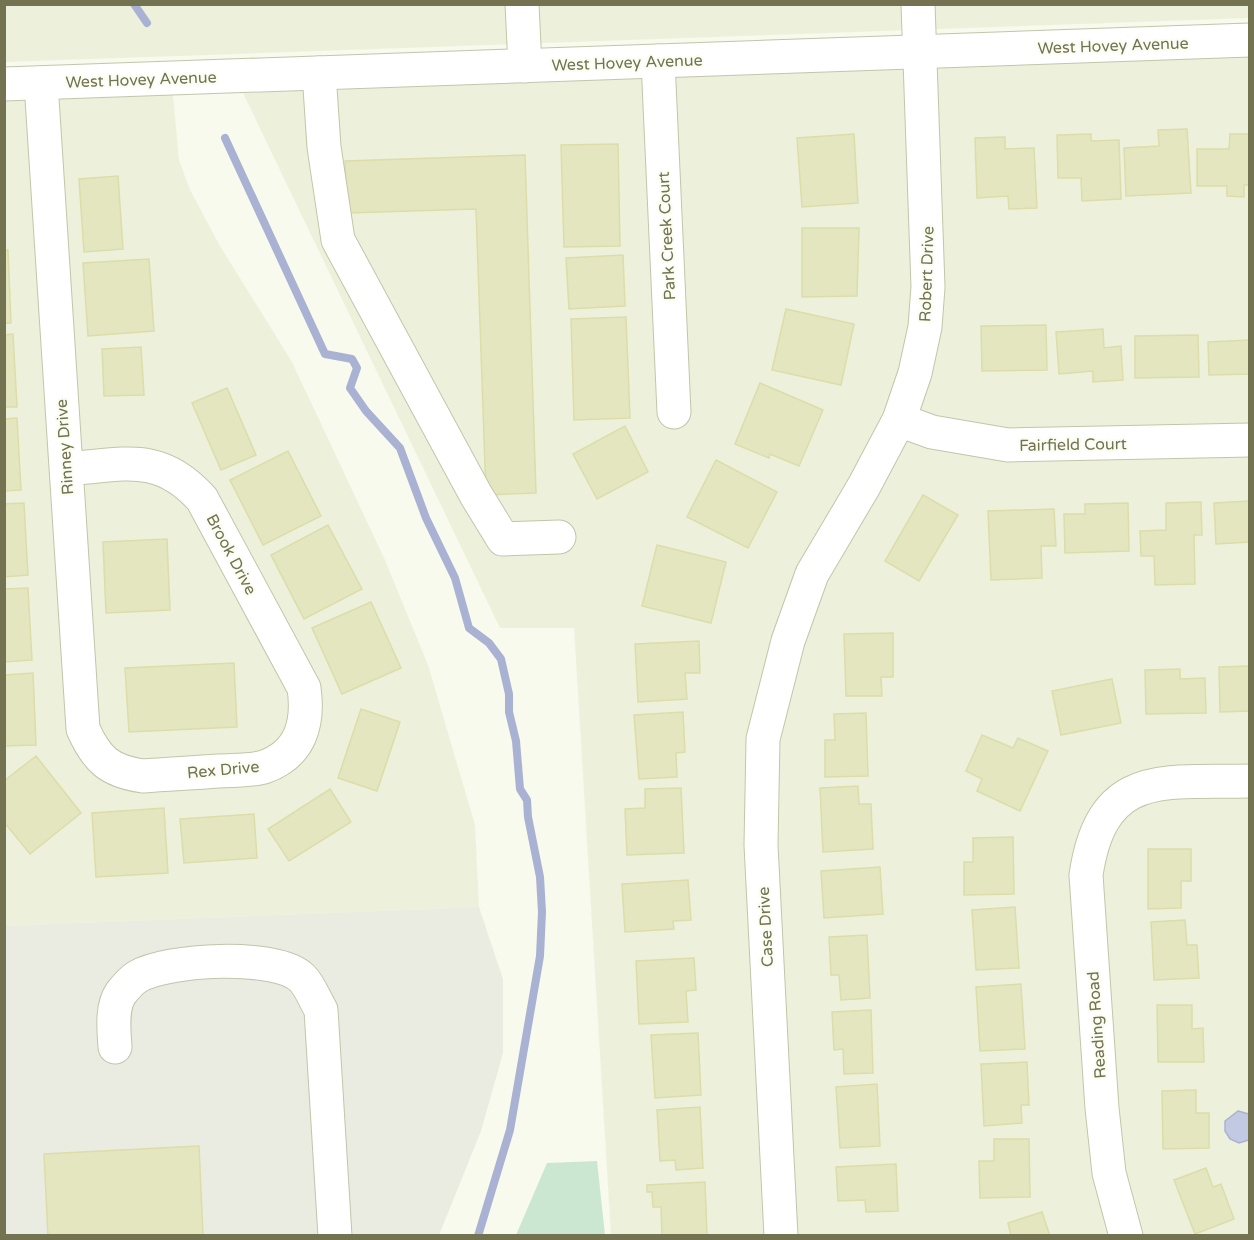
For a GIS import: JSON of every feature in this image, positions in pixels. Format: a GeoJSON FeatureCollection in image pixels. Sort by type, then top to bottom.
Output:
{"type":"FeatureCollection","features":[{"type":"Feature","properties":{"kind":"street"},"geometry":{"type":"LineString","coordinates":[[522,4],[525,66]]}},
{"type":"Feature","properties":{"kind":"street","name":"Robert Drive"},"geometry":{"type":"LineString","coordinates":[[794,622],[812,574],[864,486],[899,420],[915,373],[925,327],[928,287],[918,4]]}},
{"type":"Feature","properties":{"kind":"street","name":"West Hovey Avenue"},"geometry":{"type":"LineString","coordinates":[[4,84],[1250,40]]}},
{"type":"Feature","properties":{"kind":"street","name":"Park Creek Court"},"geometry":{"type":"LineString","coordinates":[[658,61],[674,412]]}},
{"type":"Feature","properties":{"kind":"street"},"geometry":{"type":"LineString","coordinates":[[319,73],[324,147],[338,240],[476,495],[503,539],[559,537]]}},
{"type":"Feature","properties":{"kind":"street","name":"Rinney Drive"},"geometry":{"type":"LineString","coordinates":[[41,83],[83,729],[92,749],[105,763],[124,773],[143,776]]}},
{"type":"Feature","properties":{"kind":"street","name":"Fairfield Court"},"geometry":{"type":"LineString","coordinates":[[899,420],[932,432],[1008,445],[1250,440]]}},
{"type":"Feature","properties":{"kind":"street","name":"Brook Drive"},"geometry":{"type":"LineString","coordinates":[[66,469],[146,464],[168,470],[187,482],[202,499],[304,688],[308,710],[303,731],[296,744]]}},
{"type":"Feature","properties":{"kind":"street","name":"Case Drive"},"geometry":{"type":"LineString","coordinates":[[781,1236],[761,845],[760,781],[763,739],[794,622]]}},
{"type":"Feature","properties":{"kind":"street","name":"Rex Drive"},"geometry":{"type":"LineString","coordinates":[[143,776],[262,767],[280,759],[296,744]]}},
{"type":"Feature","properties":{"kind":"street","name":"Reading Road"},"geometry":{"type":"LineString","coordinates":[[1126,1236],[1109,1173],[1101,1097],[1086,875],[1090,849],[1104,816],[1115,802],[1138,790],[1157,784],[1250,781]]}},
{"type":"Feature","properties":{"kind":"street"},"geometry":{"type":"LineString","coordinates":[[116,1047],[114,1022],[120,994],[137,977],[167,966],[231,961],[274,965],[301,977],[321,1010],[334,1236]]}},
{"type":"Feature","properties":{"kind":"shaded area"},"geometry":{"type":"Polygon","coordinates":[[[1249,4],[1250,18],[5,62],[4,5],[1249,4]]]}},
{"type":"Feature","properties":{"kind":"shaded area"},"geometry":{"type":"Polygon","coordinates":[[[1249,56],[1249,1235],[611,1235],[574,628],[500,628],[243,93],[1249,56]]]}},
{"type":"Feature","properties":{"kind":"shaded area"},"geometry":{"type":"Polygon","coordinates":[[[173,95],[179,160],[190,190],[220,246],[292,362],[385,560],[428,665],[475,825],[479,907],[5,926],[4,101],[173,95]]]}},
{"type":"Feature","properties":{"kind":"shaded area"},"geometry":{"type":"Polygon","coordinates":[[[479,907],[503,979],[503,1053],[481,1131],[439,1235],[5,1235],[4,926],[479,907]]]}},
{"type":"Feature","properties":{"kind":"shaded area"},"geometry":{"type":"Polygon","coordinates":[[[597,1161],[605,1235],[516,1235],[547,1163],[597,1161]]]}},
{"type":"Feature","properties":{"kind":"water"},"geometry":{"type":"Polygon","coordinates":[[[1238,1111],[1249,1114],[1249,1140],[1239,1143],[1230,1139],[1225,1131],[1225,1121],[1238,1111]]]}},
{"type":"Feature","properties":{"kind":"building"},"geometry":{"type":"Polygon","coordinates":[[[1187,129],[1191,193],[1126,196],[1124,148],[1159,146],[1158,130],[1187,129]]]}},
{"type":"Feature","properties":{"kind":"building"},"geometry":{"type":"Polygon","coordinates":[[[854,134],[858,203],[802,207],[797,138],[854,134]]]}},
{"type":"Feature","properties":{"kind":"building"},"geometry":{"type":"Polygon","coordinates":[[[1091,134],[1091,141],[1119,140],[1121,199],[1082,201],[1081,178],[1058,178],[1057,135],[1091,134]]]}},
{"type":"Feature","properties":{"kind":"building"},"geometry":{"type":"Polygon","coordinates":[[[1230,134],[1250,134],[1250,185],[1244,185],[1244,197],[1227,196],[1227,186],[1197,186],[1197,149],[1229,149],[1230,134]]]}},
{"type":"Feature","properties":{"kind":"building"},"geometry":{"type":"Polygon","coordinates":[[[1005,137],[1005,149],[1034,148],[1037,208],[1009,209],[1008,196],[977,198],[975,138],[1005,137]]]}},
{"type":"Feature","properties":{"kind":"building"},"geometry":{"type":"Polygon","coordinates":[[[618,144],[620,246],[564,247],[561,145],[618,144]]]}},
{"type":"Feature","properties":{"kind":"building"},"geometry":{"type":"Polygon","coordinates":[[[525,155],[536,493],[486,495],[476,209],[347,213],[345,161],[525,155]]]}},
{"type":"Feature","properties":{"kind":"building"},"geometry":{"type":"Polygon","coordinates":[[[118,176],[123,249],[84,252],[79,179],[118,176]]]}},
{"type":"Feature","properties":{"kind":"building"},"geometry":{"type":"Polygon","coordinates":[[[802,228],[859,228],[857,296],[802,297],[802,228]]]}},
{"type":"Feature","properties":{"kind":"building"},"geometry":{"type":"Polygon","coordinates":[[[4,250],[8,250],[11,323],[4,323],[4,250]]]}},
{"type":"Feature","properties":{"kind":"building"},"geometry":{"type":"Polygon","coordinates":[[[623,255],[625,306],[569,309],[566,258],[623,255]]]}},
{"type":"Feature","properties":{"kind":"building"},"geometry":{"type":"Polygon","coordinates":[[[149,259],[154,331],[88,336],[83,263],[149,259]]]}},
{"type":"Feature","properties":{"kind":"building"},"geometry":{"type":"Polygon","coordinates":[[[786,309],[854,324],[841,385],[772,370],[786,309]]]}},
{"type":"Feature","properties":{"kind":"building"},"geometry":{"type":"Polygon","coordinates":[[[626,317],[630,418],[574,420],[571,319],[626,317]]]}},
{"type":"Feature","properties":{"kind":"building"},"geometry":{"type":"Polygon","coordinates":[[[1046,325],[1047,370],[982,371],[981,326],[1046,325]]]}},
{"type":"Feature","properties":{"kind":"building"},"geometry":{"type":"Polygon","coordinates":[[[1103,329],[1104,348],[1121,346],[1123,380],[1093,382],[1093,371],[1059,374],[1056,332],[1103,329]]]}},
{"type":"Feature","properties":{"kind":"building"},"geometry":{"type":"Polygon","coordinates":[[[13,334],[17,407],[4,407],[4,335],[13,334]]]}},
{"type":"Feature","properties":{"kind":"building"},"geometry":{"type":"Polygon","coordinates":[[[1198,335],[1199,377],[1135,378],[1135,336],[1198,335]]]}},
{"type":"Feature","properties":{"kind":"building"},"geometry":{"type":"Polygon","coordinates":[[[1250,340],[1250,374],[1209,375],[1208,342],[1250,340]]]}},
{"type":"Feature","properties":{"kind":"building"},"geometry":{"type":"Polygon","coordinates":[[[141,347],[144,395],[104,396],[102,349],[141,347]]]}},
{"type":"Feature","properties":{"kind":"building"},"geometry":{"type":"Polygon","coordinates":[[[760,383],[823,410],[799,466],[770,454],[769,458],[735,444],[760,383]]]}},
{"type":"Feature","properties":{"kind":"building"},"geometry":{"type":"Polygon","coordinates":[[[227,388],[256,455],[221,470],[192,403],[227,388]]]}},
{"type":"Feature","properties":{"kind":"building"},"geometry":{"type":"Polygon","coordinates":[[[17,418],[21,490],[4,491],[4,419],[17,418]]]}},
{"type":"Feature","properties":{"kind":"building"},"geometry":{"type":"Polygon","coordinates":[[[625,426],[648,472],[597,499],[573,454],[625,426]]]}},
{"type":"Feature","properties":{"kind":"building"},"geometry":{"type":"Polygon","coordinates":[[[288,451],[321,516],[263,545],[230,480],[288,451]]]}},
{"type":"Feature","properties":{"kind":"building"},"geometry":{"type":"Polygon","coordinates":[[[716,460],[777,492],[748,548],[687,517],[716,460]]]}},
{"type":"Feature","properties":{"kind":"building"},"geometry":{"type":"Polygon","coordinates":[[[923,495],[958,515],[919,581],[885,561],[923,495]]]}},
{"type":"Feature","properties":{"kind":"building"},"geometry":{"type":"Polygon","coordinates":[[[1250,501],[1250,542],[1216,544],[1214,503],[1250,501]]]}},
{"type":"Feature","properties":{"kind":"building"},"geometry":{"type":"Polygon","coordinates":[[[1201,502],[1202,535],[1194,535],[1195,584],[1155,585],[1154,556],[1141,556],[1140,531],[1166,530],[1166,503],[1201,502]]]}},
{"type":"Feature","properties":{"kind":"building"},"geometry":{"type":"Polygon","coordinates":[[[24,503],[28,575],[4,577],[4,504],[24,503]]]}},
{"type":"Feature","properties":{"kind":"building"},"geometry":{"type":"Polygon","coordinates":[[[1128,503],[1129,551],[1065,553],[1064,514],[1085,514],[1085,504],[1128,503]]]}},
{"type":"Feature","properties":{"kind":"building"},"geometry":{"type":"Polygon","coordinates":[[[1054,509],[1056,546],[1041,546],[1042,578],[991,580],[988,511],[1054,509]]]}},
{"type":"Feature","properties":{"kind":"building"},"geometry":{"type":"Polygon","coordinates":[[[328,525],[362,589],[304,619],[271,555],[328,525]]]}},
{"type":"Feature","properties":{"kind":"building"},"geometry":{"type":"Polygon","coordinates":[[[167,539],[170,610],[106,613],[103,542],[167,539]]]}},
{"type":"Feature","properties":{"kind":"building"},"geometry":{"type":"Polygon","coordinates":[[[657,545],[726,562],[711,623],[642,606],[657,545]]]}},
{"type":"Feature","properties":{"kind":"building"},"geometry":{"type":"Polygon","coordinates":[[[28,588],[32,660],[4,662],[4,589],[28,588]]]}},
{"type":"Feature","properties":{"kind":"building"},"geometry":{"type":"Polygon","coordinates":[[[371,602],[401,668],[342,694],[312,628],[371,602]]]}},
{"type":"Feature","properties":{"kind":"building"},"geometry":{"type":"Polygon","coordinates":[[[893,633],[893,677],[881,677],[882,696],[846,696],[844,634],[893,633]]]}},
{"type":"Feature","properties":{"kind":"building"},"geometry":{"type":"Polygon","coordinates":[[[699,641],[700,673],[685,673],[687,699],[638,702],[635,644],[699,641]]]}},
{"type":"Feature","properties":{"kind":"building"},"geometry":{"type":"Polygon","coordinates":[[[234,663],[237,727],[129,732],[125,668],[234,663]]]}},
{"type":"Feature","properties":{"kind":"building"},"geometry":{"type":"Polygon","coordinates":[[[1250,666],[1250,711],[1220,712],[1219,667],[1250,666]]]}},
{"type":"Feature","properties":{"kind":"building"},"geometry":{"type":"Polygon","coordinates":[[[1180,669],[1180,679],[1205,678],[1206,713],[1146,714],[1145,670],[1180,669]]]}},
{"type":"Feature","properties":{"kind":"building"},"geometry":{"type":"Polygon","coordinates":[[[33,673],[36,745],[4,746],[4,675],[33,673]]]}},
{"type":"Feature","properties":{"kind":"building"},"geometry":{"type":"Polygon","coordinates":[[[1112,679],[1121,723],[1061,735],[1052,691],[1112,679]]]}},
{"type":"Feature","properties":{"kind":"building"},"geometry":{"type":"Polygon","coordinates":[[[361,709],[400,722],[377,791],[338,778],[361,709]]]}},
{"type":"Feature","properties":{"kind":"building"},"geometry":{"type":"Polygon","coordinates":[[[683,712],[685,752],[676,753],[677,777],[639,779],[634,715],[683,712]]]}},
{"type":"Feature","properties":{"kind":"building"},"geometry":{"type":"Polygon","coordinates":[[[866,713],[868,776],[825,777],[825,740],[835,740],[834,714],[866,713]]]}},
{"type":"Feature","properties":{"kind":"building"},"geometry":{"type":"Polygon","coordinates":[[[982,735],[1013,748],[1018,738],[1048,751],[1020,811],[977,791],[982,779],[966,771],[982,735]]]}},
{"type":"Feature","properties":{"kind":"building"},"geometry":{"type":"Polygon","coordinates":[[[36,756],[81,813],[30,854],[4,822],[4,781],[36,756]]]}},
{"type":"Feature","properties":{"kind":"building"},"geometry":{"type":"Polygon","coordinates":[[[858,786],[859,804],[871,804],[873,849],[823,852],[820,788],[858,786]]]}},
{"type":"Feature","properties":{"kind":"building"},"geometry":{"type":"Polygon","coordinates":[[[681,788],[684,853],[627,855],[625,809],[645,808],[645,789],[681,788]]]}},
{"type":"Feature","properties":{"kind":"building"},"geometry":{"type":"Polygon","coordinates":[[[330,789],[351,822],[289,861],[268,829],[330,789]]]}},
{"type":"Feature","properties":{"kind":"building"},"geometry":{"type":"Polygon","coordinates":[[[164,808],[168,873],[96,877],[92,813],[164,808]]]}},
{"type":"Feature","properties":{"kind":"building"},"geometry":{"type":"Polygon","coordinates":[[[254,814],[257,858],[184,863],[180,819],[254,814]]]}},
{"type":"Feature","properties":{"kind":"building"},"geometry":{"type":"Polygon","coordinates":[[[1013,837],[1014,894],[964,895],[964,862],[973,862],[973,838],[1013,837]]]}},
{"type":"Feature","properties":{"kind":"building"},"geometry":{"type":"Polygon","coordinates":[[[1148,849],[1191,849],[1191,881],[1181,881],[1181,908],[1148,909],[1148,849]]]}},
{"type":"Feature","properties":{"kind":"building"},"geometry":{"type":"Polygon","coordinates":[[[880,867],[883,914],[824,918],[821,871],[880,867]]]}},
{"type":"Feature","properties":{"kind":"building"},"geometry":{"type":"Polygon","coordinates":[[[688,880],[691,920],[673,921],[674,929],[625,932],[622,884],[688,880]]]}},
{"type":"Feature","properties":{"kind":"building"},"geometry":{"type":"Polygon","coordinates":[[[1015,907],[1019,968],[976,970],[972,910],[1015,907]]]}},
{"type":"Feature","properties":{"kind":"building"},"geometry":{"type":"Polygon","coordinates":[[[1185,920],[1187,945],[1197,945],[1199,978],[1154,980],[1151,922],[1185,920]]]}},
{"type":"Feature","properties":{"kind":"building"},"geometry":{"type":"Polygon","coordinates":[[[867,935],[870,998],[841,1000],[839,975],[831,975],[829,937],[867,935]]]}},
{"type":"Feature","properties":{"kind":"building"},"geometry":{"type":"Polygon","coordinates":[[[694,958],[696,990],[686,991],[688,1022],[639,1024],[636,961],[694,958]]]}},
{"type":"Feature","properties":{"kind":"building"},"geometry":{"type":"Polygon","coordinates":[[[1021,984],[1025,1049],[980,1051],[976,987],[1021,984]]]}},
{"type":"Feature","properties":{"kind":"building"},"geometry":{"type":"Polygon","coordinates":[[[1157,1005],[1192,1005],[1192,1029],[1203,1028],[1204,1062],[1158,1062],[1157,1005]]]}},
{"type":"Feature","properties":{"kind":"building"},"geometry":{"type":"Polygon","coordinates":[[[871,1010],[873,1073],[844,1074],[843,1049],[834,1050],[832,1012],[871,1010]]]}},
{"type":"Feature","properties":{"kind":"building"},"geometry":{"type":"Polygon","coordinates":[[[698,1033],[701,1095],[655,1098],[651,1035],[698,1033]]]}},
{"type":"Feature","properties":{"kind":"building"},"geometry":{"type":"Polygon","coordinates":[[[1027,1062],[1029,1105],[1021,1105],[1022,1123],[984,1126],[981,1064],[1027,1062]]]}},
{"type":"Feature","properties":{"kind":"building"},"geometry":{"type":"Polygon","coordinates":[[[877,1084],[880,1146],[840,1148],[836,1087],[877,1084]]]}},
{"type":"Feature","properties":{"kind":"building"},"geometry":{"type":"Polygon","coordinates":[[[1196,1090],[1196,1113],[1209,1113],[1209,1148],[1163,1149],[1162,1091],[1196,1090]]]}},
{"type":"Feature","properties":{"kind":"building"},"geometry":{"type":"Polygon","coordinates":[[[700,1107],[703,1168],[676,1170],[675,1160],[660,1161],[657,1110],[700,1107]]]}},
{"type":"Feature","properties":{"kind":"building"},"geometry":{"type":"Polygon","coordinates":[[[994,1139],[1029,1139],[1030,1197],[980,1198],[979,1161],[994,1161],[994,1139]]]}},
{"type":"Feature","properties":{"kind":"building"},"geometry":{"type":"Polygon","coordinates":[[[199,1146],[203,1236],[48,1236],[44,1154],[199,1146]]]}},
{"type":"Feature","properties":{"kind":"building"},"geometry":{"type":"Polygon","coordinates":[[[896,1164],[898,1211],[866,1212],[865,1200],[838,1201],[836,1167],[896,1164]]]}},
{"type":"Feature","properties":{"kind":"building"},"geometry":{"type":"Polygon","coordinates":[[[1206,1168],[1213,1187],[1221,1184],[1234,1219],[1195,1234],[1174,1180],[1206,1168]]]}},
{"type":"Feature","properties":{"kind":"building"},"geometry":{"type":"Polygon","coordinates":[[[705,1182],[707,1236],[662,1236],[661,1207],[653,1207],[652,1192],[647,1192],[647,1185],[705,1182]]]}},
{"type":"Feature","properties":{"kind":"building"},"geometry":{"type":"Polygon","coordinates":[[[1042,1212],[1050,1236],[1011,1236],[1008,1223],[1042,1212]]]}},
{"type":"Feature","properties":{"kind":"waterway"},"geometry":{"type":"LineString","coordinates":[[134,4],[147,23]]}},
{"type":"Feature","properties":{"kind":"waterway"},"geometry":{"type":"LineString","coordinates":[[225,138],[325,354],[352,359],[357,368],[350,388],[366,411],[400,448],[426,518],[455,578],[469,628],[489,643],[501,659],[516,741],[520,789],[527,800],[528,817],[540,877],[542,912],[540,956],[510,1130],[478,1236]]}}]}
